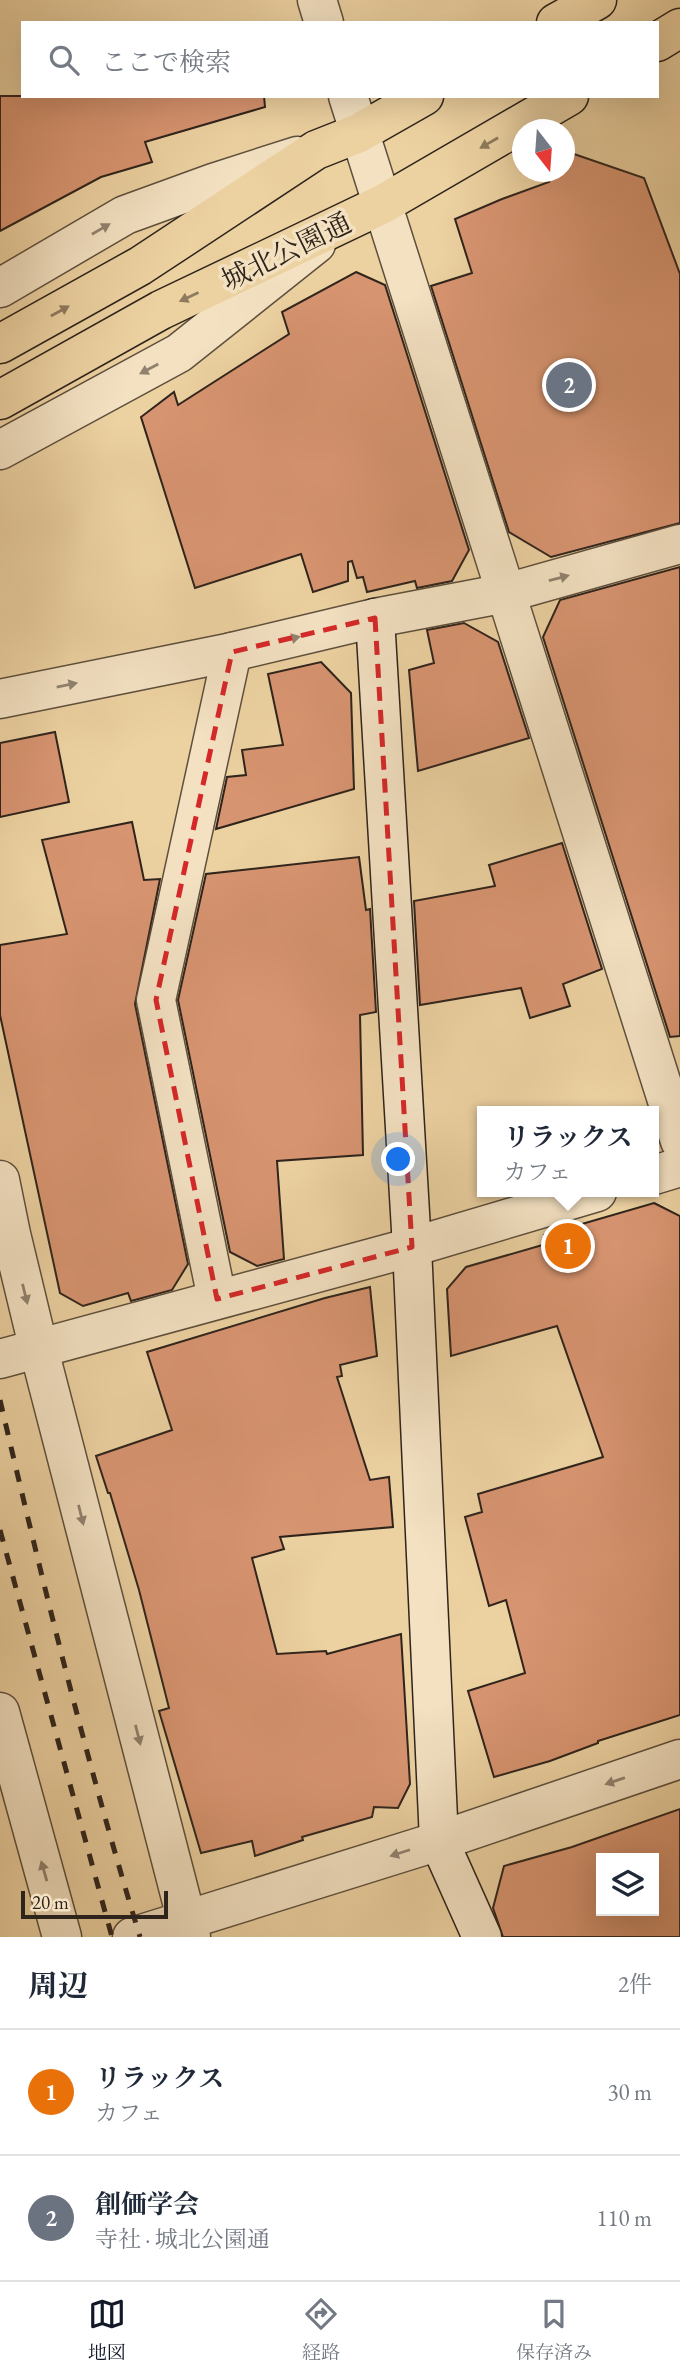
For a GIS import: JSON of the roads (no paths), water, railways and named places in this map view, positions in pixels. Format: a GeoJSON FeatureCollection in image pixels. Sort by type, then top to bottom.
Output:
{"type":"FeatureCollection","features":[{"type":"Feature","properties":{"kind":"main road"},"geometry":{"type":"LineString","coordinates":[[560,21],[597,0]]}},
{"type":"Feature","properties":{"kind":"main road"},"geometry":{"type":"LineString","coordinates":[[659,41],[680,26],[671,0]]}},
{"type":"Feature","properties":{"kind":"main road"},"geometry":{"type":"LineString","coordinates":[[0,344],[140,266],[316,150],[359,133],[420,98]]}},
{"type":"Feature","properties":{"kind":"main road","name":"城北公園通"},"geometry":{"type":"LineString","coordinates":[[0,400],[161,310],[383,204],[566,98]]}},
{"type":"Feature","properties":{"kind":"street"},"geometry":{"type":"LineString","coordinates":[[317,0],[323,21]]}},
{"type":"Feature","properties":{"kind":"street"},"geometry":{"type":"LineString","coordinates":[[349,98],[680,1141]]}},
{"type":"Feature","properties":{"kind":"street"},"geometry":{"type":"LineString","coordinates":[[0,288],[125,215],[316,150]]}},
{"type":"Feature","properties":{"kind":"street"},"geometry":{"type":"LineString","coordinates":[[0,450],[178,354],[340,225]]}},
{"type":"Feature","properties":{"kind":"street"},"geometry":{"type":"LineString","coordinates":[[0,699],[232,652],[375,618],[506,593],[680,544]]}},
{"type":"Feature","properties":{"kind":"street"},"geometry":{"type":"LineString","coordinates":[[375,618],[412,1247],[439,1841],[482,1937]]}},
{"type":"Feature","properties":{"kind":"street"},"geometry":{"type":"LineString","coordinates":[[217,1299],[156,1000],[232,652]]}},
{"type":"Feature","properties":{"kind":"street"},"geometry":{"type":"LineString","coordinates":[[659,1173],[680,1167]]}},
{"type":"Feature","properties":{"kind":"street"},"geometry":{"type":"LineString","coordinates":[[0,1180],[167,1931],[680,1759]]}},
{"type":"Feature","properties":{"kind":"street"},"geometry":{"type":"LineString","coordinates":[[0,1359],[412,1247],[580,1197]]}},
{"type":"Feature","properties":{"kind":"street"},"geometry":{"type":"LineString","coordinates":[[0,1712],[62,1937]]}},
{"type":"Feature","properties":{"kind":"railway"},"geometry":{"type":"LineString","coordinates":[[0,1400],[66,1670],[140,1937]]}},
{"type":"Feature","properties":{"kind":"railway"},"geometry":{"type":"LineString","coordinates":[[0,1530],[112,1937]]}},
{"type":"Feature","properties":{"kind":"place","name":"創価学会"},"geometry":{"type":"Point","coordinates":[569,385]}},
{"type":"Feature","properties":{"kind":"place","name":"リラックス"},"geometry":{"type":"Point","coordinates":[568,1246]}}]}
